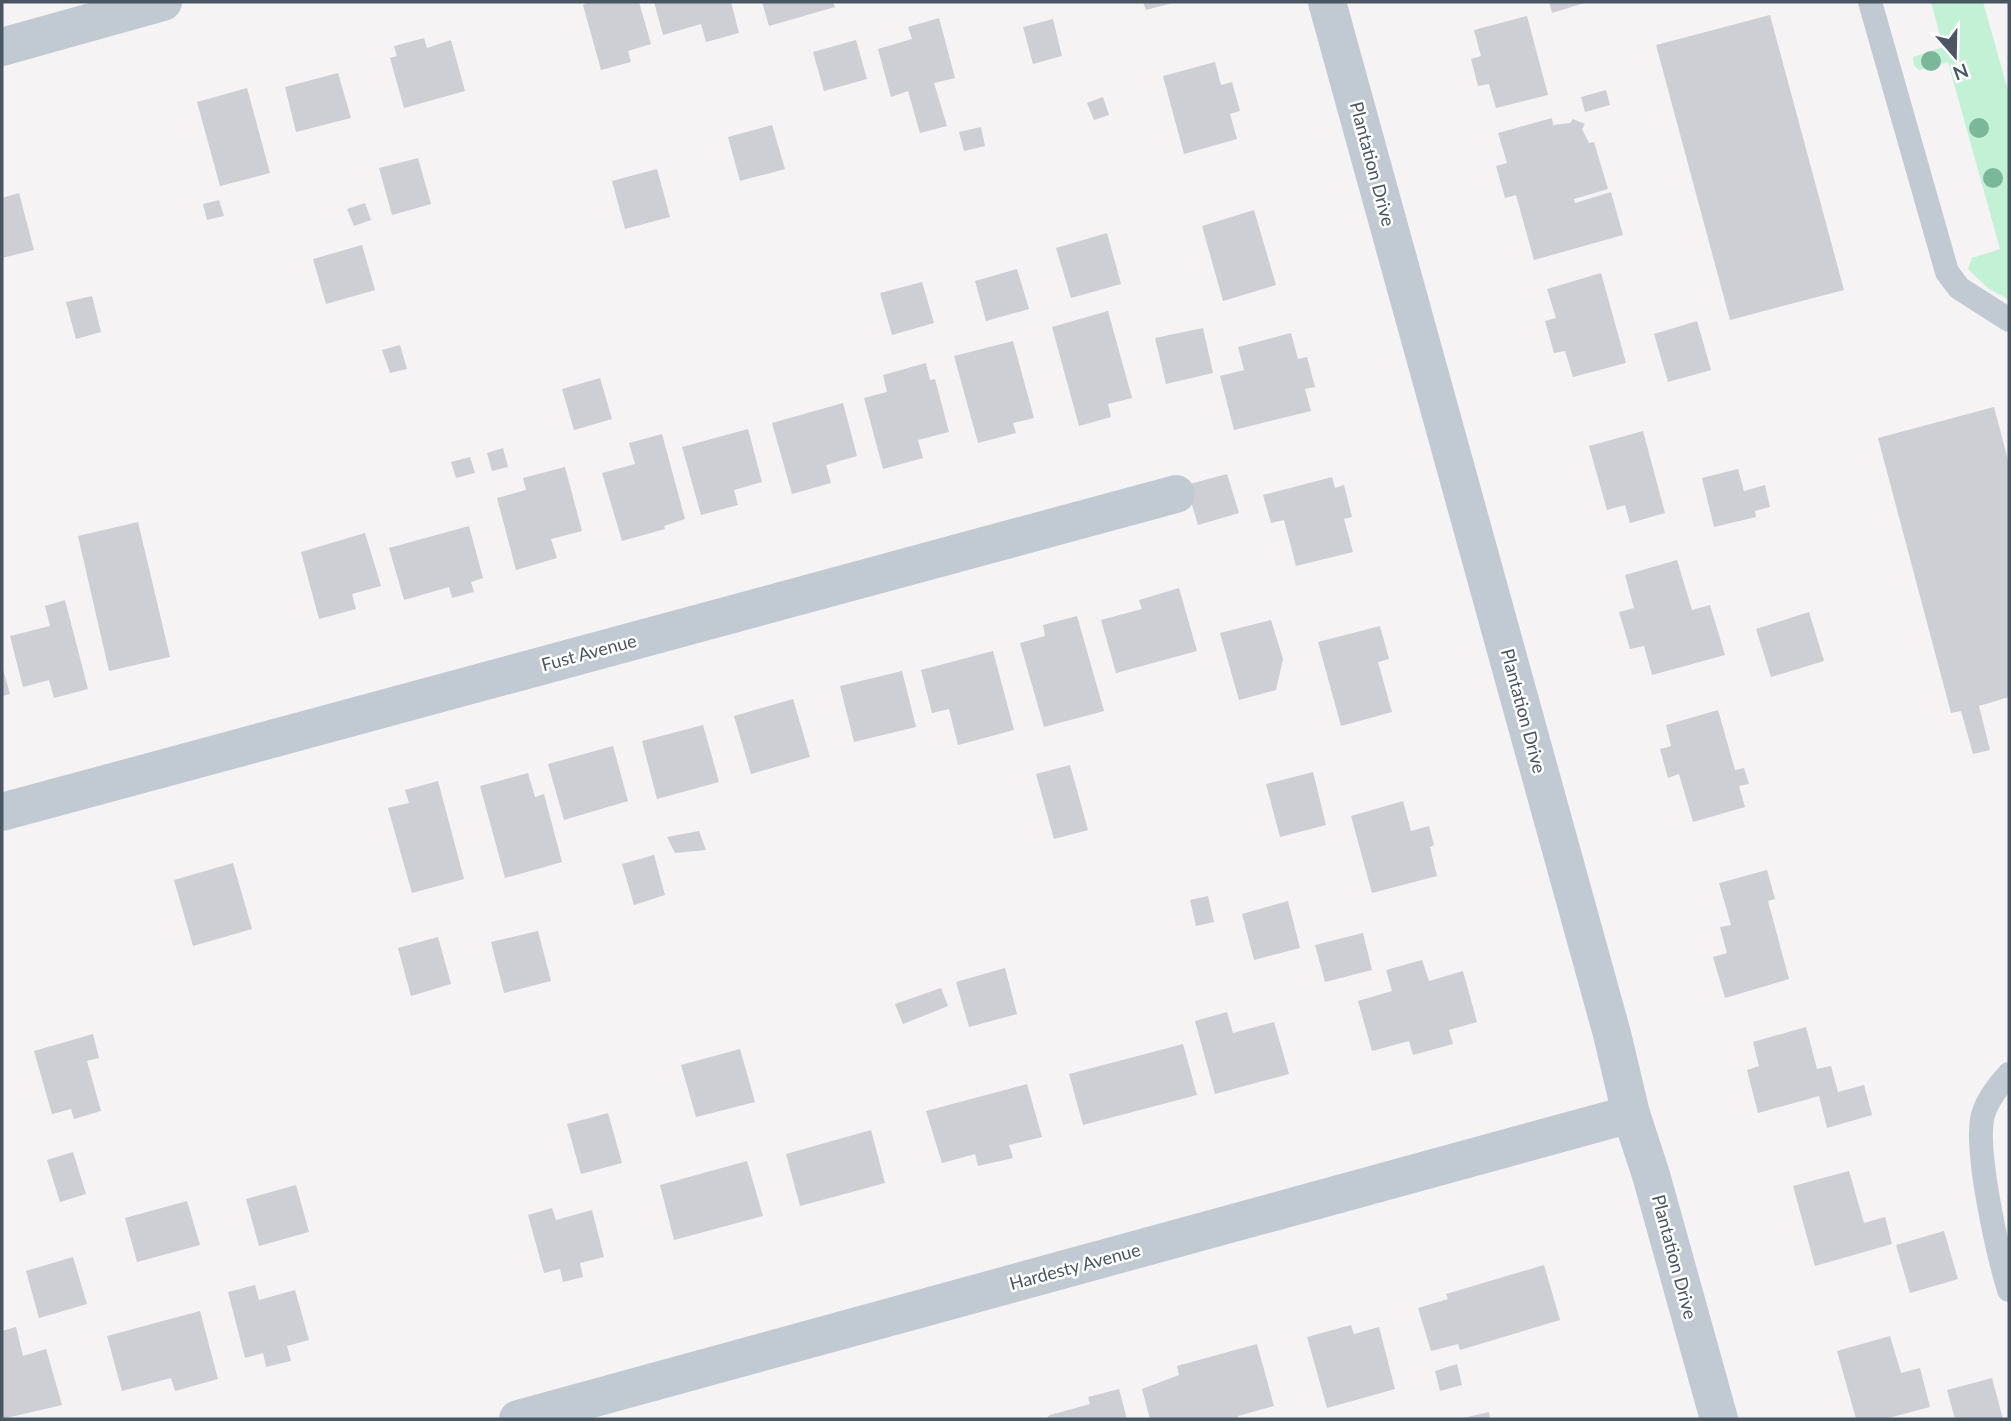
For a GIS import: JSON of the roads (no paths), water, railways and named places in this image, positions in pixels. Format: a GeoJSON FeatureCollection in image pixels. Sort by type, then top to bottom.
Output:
{"type":"FeatureCollection","features":[{"type":"Feature","properties":{"kind":"street"},"geometry":{"type":"LineString","coordinates":[[2,47],[162,2]]}},
{"type":"Feature","properties":{"kind":"street","name":"Plantation Drive"},"geometry":{"type":"LineString","coordinates":[[1327,2],[1612,1034],[1631,1114],[1651,1175],[1719,1419]]}},
{"type":"Feature","properties":{"kind":"street","name":"Fust Avenue"},"geometry":{"type":"LineString","coordinates":[[2,812],[1176,494]]}},
{"type":"Feature","properties":{"kind":"street","name":"Hardesty Avenue"},"geometry":{"type":"LineString","coordinates":[[518,1419],[1631,1114]]}},
{"type":"Feature","properties":{"kind":"lane"},"geometry":{"type":"LineString","coordinates":[[1870,2],[1947,272],[1959,288],[2009,320]]}},
{"type":"Feature","properties":{"kind":"lane"},"geometry":{"type":"LineString","coordinates":[[2009,1074],[1998,1086],[1983,1115],[1983,1156],[1999,1256],[2009,1290]]}}]}
